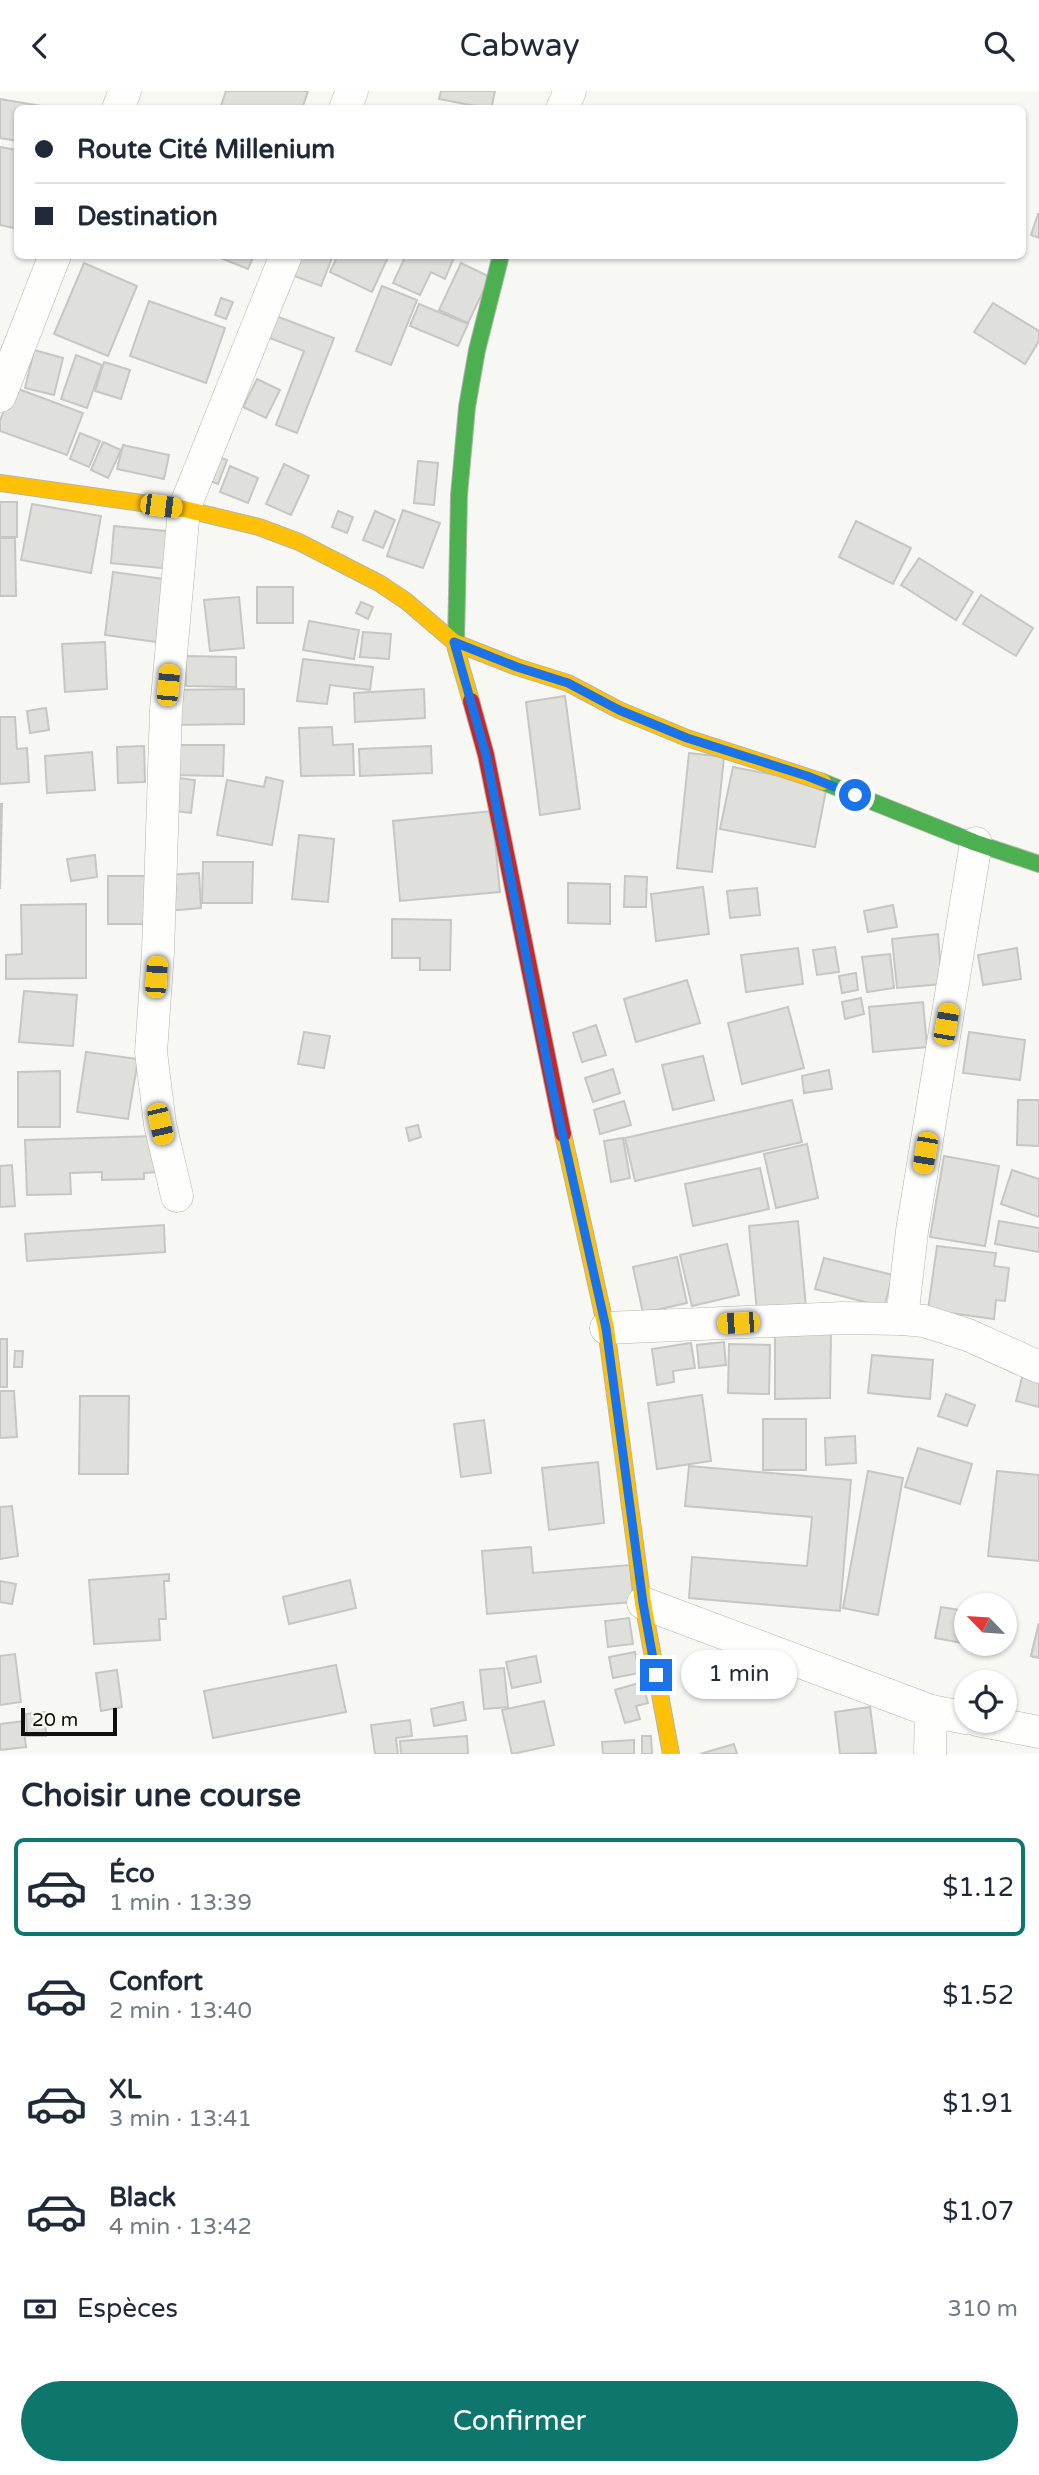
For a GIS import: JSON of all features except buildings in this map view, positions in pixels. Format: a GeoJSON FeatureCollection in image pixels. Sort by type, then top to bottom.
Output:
{"type":"FeatureCollection","features":[{"type":"Feature","properties":{"kind":"street"},"geometry":{"type":"LineString","coordinates":[[0,396],[53,259]]}},
{"type":"Feature","properties":{"kind":"street"},"geometry":{"type":"LineString","coordinates":[[177,1196],[160,1124],[151,1052],[158,952],[166,710],[184,509],[284,259]]}},
{"type":"Feature","properties":{"kind":"street"},"geometry":{"type":"LineString","coordinates":[[500,259],[480,334],[467,406],[460,477],[454,642],[486,755],[551,1082],[606,1328],[643,1603],[671,1754]]}},
{"type":"Feature","properties":{"kind":"street"},"geometry":{"type":"LineString","coordinates":[[0,483],[184,509],[259,527],[334,558],[407,601],[454,642],[517,667],[568,683],[619,710],[687,738],[807,776],[976,843],[1039,864]]}},
{"type":"Feature","properties":{"kind":"street"},"geometry":{"type":"LineString","coordinates":[[902,1319],[912,1231],[976,843]]}},
{"type":"Feature","properties":{"kind":"street"},"geometry":{"type":"LineString","coordinates":[[606,1328],[843,1318],[902,1319],[924,1321],[1037,1358]]}},
{"type":"Feature","properties":{"kind":"street"},"geometry":{"type":"LineString","coordinates":[[643,1603],[931,1711],[954,1716]]}},
{"type":"Feature","properties":{"kind":"street"},"geometry":{"type":"LineString","coordinates":[[930,1754],[931,1711]]}},
{"type":"Feature","properties":{"kind":"street"},"geometry":{"type":"LineString","coordinates":[[1017,1728],[1039,1732]]}},
{"type":"Feature","properties":{"kind":"traffic: fast"},"geometry":{"type":"LineString","coordinates":[[456,643],[459,495],[467,407],[477,350],[500,259]]}},
{"type":"Feature","properties":{"kind":"traffic: fast"},"geometry":{"type":"LineString","coordinates":[[823,782],[976,843],[1039,864]]}},
{"type":"Feature","properties":{"kind":"traffic: slow"},"geometry":{"type":"LineString","coordinates":[[0,483],[184,509],[259,527],[299,542],[379,583],[406,601],[454,642],[471,701]]}},
{"type":"Feature","properties":{"kind":"traffic: slow"},"geometry":{"type":"LineString","coordinates":[[456,643],[568,683],[619,710],[687,738],[823,782]]}},
{"type":"Feature","properties":{"kind":"traffic: slow"},"geometry":{"type":"LineString","coordinates":[[563,1134],[606,1328],[643,1603],[671,1754]]}},
{"type":"Feature","properties":{"kind":"traffic: jam"},"geometry":{"type":"LineString","coordinates":[[471,701],[486,755],[563,1134]]}},
{"type":"Feature","properties":{"kind":"route"},"geometry":{"type":"LineString","coordinates":[[656,1675],[643,1603],[606,1328],[551,1082],[486,755],[454,642],[517,667],[568,683],[619,710],[687,738],[807,776],[855,795]]}}]}
